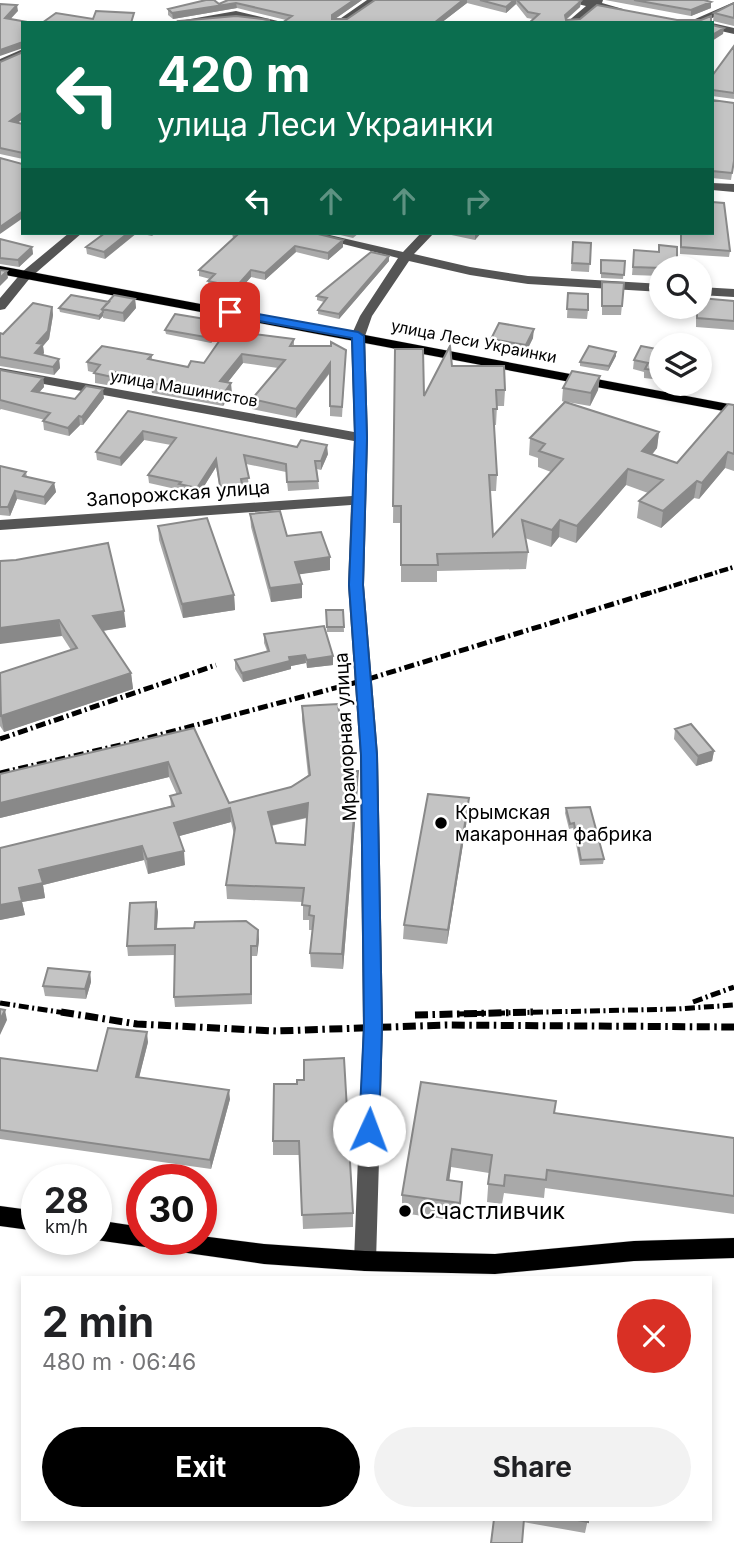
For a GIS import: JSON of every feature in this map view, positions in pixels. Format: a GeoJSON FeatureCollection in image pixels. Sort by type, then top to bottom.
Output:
{"type":"FeatureCollection","features":[{"type":"Feature","properties":{"kind":"main road","name":"улица Леси Украинки"},"geometry":{"type":"LineString","coordinates":[[0,270],[734,409]]}},
{"type":"Feature","properties":{"kind":"main road"},"geometry":{"type":"LineString","coordinates":[[0,1216],[21,1219]]}},
{"type":"Feature","properties":{"kind":"main road"},"geometry":{"type":"LineString","coordinates":[[217,1248],[264,1254],[365,1261],[495,1264],[634,1251],[734,1248]]}},
{"type":"Feature","properties":{"kind":"street"},"geometry":{"type":"LineString","coordinates":[[342,21],[374,0]]}},
{"type":"Feature","properties":{"kind":"street"},"geometry":{"type":"LineString","coordinates":[[566,0],[597,3],[631,12]]}},
{"type":"Feature","properties":{"kind":"street"},"geometry":{"type":"LineString","coordinates":[[574,21],[597,3]]}},
{"type":"Feature","properties":{"kind":"street"},"geometry":{"type":"LineString","coordinates":[[692,21],[734,5]]}},
{"type":"Feature","properties":{"kind":"street"},"geometry":{"type":"LineString","coordinates":[[187,21],[236,14],[272,21]]}},
{"type":"Feature","properties":{"kind":"street"},"geometry":{"type":"LineString","coordinates":[[714,26],[734,31]]}},
{"type":"Feature","properties":{"kind":"street"},"geometry":{"type":"LineString","coordinates":[[3,59],[21,53]]}},
{"type":"Feature","properties":{"kind":"street"},"geometry":{"type":"LineString","coordinates":[[3,59],[21,61]]}},
{"type":"Feature","properties":{"kind":"street"},"geometry":{"type":"LineString","coordinates":[[714,186],[734,188]]}},
{"type":"Feature","properties":{"kind":"street"},"geometry":{"type":"LineString","coordinates":[[0,306],[26,275],[74,235]]}},
{"type":"Feature","properties":{"kind":"street"},"geometry":{"type":"LineString","coordinates":[[315,235],[470,271],[528,280],[649,287]]}},
{"type":"Feature","properties":{"kind":"street","name":"Мраморная улица"},"geometry":{"type":"LineString","coordinates":[[365,1261],[373,1026],[369,755],[356,585],[361,438],[358,336],[366,316],[406,256],[426,235]]}},
{"type":"Feature","properties":{"kind":"street"},"geometry":{"type":"LineString","coordinates":[[712,291],[734,293]]}},
{"type":"Feature","properties":{"kind":"street","name":"улица Машинистов"},"geometry":{"type":"LineString","coordinates":[[0,372],[361,438]]}},
{"type":"Feature","properties":{"kind":"street","name":"Запорожская улица"},"geometry":{"type":"LineString","coordinates":[[0,526],[359,500]]}},
{"type":"Feature","properties":{"kind":"building"},"geometry":{"type":"Polygon","coordinates":[[[206,0],[214,0],[219,4],[228,0],[354,0],[332,15],[332,19],[347,19],[375,0],[463,0],[437,21],[285,21],[292,16],[236,3],[172,13],[168,9],[206,0]]]}},
{"type":"Feature","properties":{"kind":"building"},"geometry":{"type":"Polygon","coordinates":[[[480,0],[514,0],[506,7],[480,0]]]}},
{"type":"Feature","properties":{"kind":"building"},"geometry":{"type":"Polygon","coordinates":[[[517,0],[581,1],[565,15],[566,20],[580,19],[597,5],[677,20],[701,20],[711,16],[711,21],[531,21],[539,14],[528,12],[517,0]]]}},
{"type":"Feature","properties":{"kind":"building"},"geometry":{"type":"Polygon","coordinates":[[[634,0],[704,0],[711,2],[691,10],[634,0]]]}},
{"type":"Feature","properties":{"kind":"building"},"geometry":{"type":"Polygon","coordinates":[[[734,3],[734,18],[714,13],[734,3]]]}},
{"type":"Feature","properties":{"kind":"building"},"geometry":{"type":"Polygon","coordinates":[[[0,4],[17,5],[5,18],[22,21],[21,43],[0,50],[0,4]]]}},
{"type":"Feature","properties":{"kind":"building"},"geometry":{"type":"Polygon","coordinates":[[[96,11],[134,13],[132,21],[45,21],[56,13],[93,19],[96,11]]]}},
{"type":"Feature","properties":{"kind":"building"},"geometry":{"type":"Polygon","coordinates":[[[236,16],[270,20],[262,21],[178,21],[236,16]]]}},
{"type":"Feature","properties":{"kind":"building"},"geometry":{"type":"Polygon","coordinates":[[[714,26],[724,28],[714,34],[714,26]]]}},
{"type":"Feature","properties":{"kind":"building"},"geometry":{"type":"Polygon","coordinates":[[[734,46],[734,93],[714,90],[714,73],[734,46]]]}},
{"type":"Feature","properties":{"kind":"building"},"geometry":{"type":"Polygon","coordinates":[[[21,53],[21,113],[10,121],[21,124],[21,153],[0,148],[0,62],[21,53]]]}},
{"type":"Feature","properties":{"kind":"building"},"geometry":{"type":"Polygon","coordinates":[[[714,100],[734,103],[732,173],[714,171],[714,100]]]}},
{"type":"Feature","properties":{"kind":"building"},"geometry":{"type":"Polygon","coordinates":[[[0,158],[21,164],[21,212],[0,227],[0,158]]]}},
{"type":"Feature","properties":{"kind":"building"},"geometry":{"type":"Polygon","coordinates":[[[714,202],[724,203],[730,251],[681,247],[681,235],[714,235],[714,202]]]}},
{"type":"Feature","properties":{"kind":"building"},"geometry":{"type":"Polygon","coordinates":[[[102,235],[125,235],[104,252],[86,247],[102,235]]]}},
{"type":"Feature","properties":{"kind":"building"},"geometry":{"type":"Polygon","coordinates":[[[237,235],[322,235],[343,240],[328,253],[295,246],[265,273],[251,270],[236,287],[208,281],[215,274],[199,270],[237,235]]]}},
{"type":"Feature","properties":{"kind":"building"},"geometry":{"type":"Polygon","coordinates":[[[0,239],[32,247],[18,260],[0,258],[0,239]]]}},
{"type":"Feature","properties":{"kind":"building"},"geometry":{"type":"Polygon","coordinates":[[[573,242],[591,243],[590,264],[572,263],[573,242]]]}},
{"type":"Feature","properties":{"kind":"building"},"geometry":{"type":"Polygon","coordinates":[[[659,245],[677,247],[677,256],[649,256],[649,267],[633,267],[634,250],[659,252],[659,245]]]}},
{"type":"Feature","properties":{"kind":"building"},"geometry":{"type":"Polygon","coordinates":[[[371,252],[389,256],[339,314],[318,310],[327,298],[317,296],[371,252]]]}},
{"type":"Feature","properties":{"kind":"building"},"geometry":{"type":"Polygon","coordinates":[[[601,260],[625,261],[624,275],[601,273],[601,260]]]}},
{"type":"Feature","properties":{"kind":"building"},"geometry":{"type":"Polygon","coordinates":[[[602,282],[624,283],[622,306],[602,306],[602,282]]]}},
{"type":"Feature","properties":{"kind":"building"},"geometry":{"type":"Polygon","coordinates":[[[568,293],[588,294],[588,310],[567,309],[568,293]]]}},
{"type":"Feature","properties":{"kind":"building"},"geometry":{"type":"Polygon","coordinates":[[[71,295],[109,302],[99,316],[59,308],[71,295]]]}},
{"type":"Feature","properties":{"kind":"building"},"geometry":{"type":"Polygon","coordinates":[[[114,295],[135,299],[123,313],[102,309],[114,295]]]}},
{"type":"Feature","properties":{"kind":"building"},"geometry":{"type":"Polygon","coordinates":[[[712,299],[734,301],[734,321],[709,319],[712,319],[712,299]]]}},
{"type":"Feature","properties":{"kind":"building"},"geometry":{"type":"Polygon","coordinates":[[[33,303],[52,307],[48,331],[37,343],[43,344],[35,353],[59,359],[53,367],[0,357],[0,333],[3,334],[33,303]]]}},
{"type":"Feature","properties":{"kind":"building"},"geometry":{"type":"Polygon","coordinates":[[[175,314],[223,322],[211,338],[165,330],[175,314]]]}},
{"type":"Feature","properties":{"kind":"building"},"geometry":{"type":"Polygon","coordinates":[[[499,323],[534,329],[526,345],[491,339],[499,323]]]}},
{"type":"Feature","properties":{"kind":"building"},"geometry":{"type":"Polygon","coordinates":[[[231,324],[257,328],[254,334],[294,339],[290,346],[331,346],[331,342],[346,350],[342,407],[330,406],[330,363],[296,409],[252,399],[285,360],[242,354],[220,381],[231,383],[222,396],[151,383],[154,380],[116,372],[112,377],[94,373],[100,365],[87,362],[102,346],[152,355],[148,359],[188,367],[191,361],[204,363],[231,324]]]}},
{"type":"Feature","properties":{"kind":"building"},"geometry":{"type":"Polygon","coordinates":[[[450,346],[452,366],[504,366],[505,390],[496,390],[497,409],[493,409],[497,475],[489,475],[493,536],[563,459],[539,451],[545,444],[530,438],[565,402],[659,432],[642,451],[677,463],[728,404],[734,405],[734,454],[728,452],[702,483],[697,481],[663,511],[639,501],[663,480],[628,469],[577,526],[560,520],[552,530],[522,520],[528,552],[437,554],[438,565],[401,565],[401,506],[393,506],[395,349],[423,349],[424,396],[450,346]]]}},
{"type":"Feature","properties":{"kind":"building"},"geometry":{"type":"Polygon","coordinates":[[[589,346],[616,352],[609,366],[580,362],[589,346]]]}},
{"type":"Feature","properties":{"kind":"building"},"geometry":{"type":"Polygon","coordinates":[[[641,346],[649,348],[649,369],[645,369],[648,363],[634,360],[641,346]]]}},
{"type":"Feature","properties":{"kind":"building"},"geometry":{"type":"Polygon","coordinates":[[[0,370],[43,378],[32,391],[75,399],[86,386],[103,389],[82,417],[79,416],[68,428],[43,421],[50,413],[0,400],[0,370]]]}},
{"type":"Feature","properties":{"kind":"building"},"geometry":{"type":"Polygon","coordinates":[[[572,371],[600,376],[591,393],[563,388],[572,371]]]}},
{"type":"Feature","properties":{"kind":"building"},"geometry":{"type":"Polygon","coordinates":[[[128,411],[297,447],[301,440],[327,445],[321,461],[315,461],[318,481],[287,482],[286,464],[244,455],[249,478],[241,479],[242,484],[220,486],[216,459],[197,488],[148,475],[176,438],[143,431],[120,458],[96,452],[128,411]]]}},
{"type":"Feature","properties":{"kind":"building"},"geometry":{"type":"Polygon","coordinates":[[[0,466],[26,472],[23,476],[54,483],[44,497],[15,491],[8,507],[0,507],[0,466]]]}},
{"type":"Feature","properties":{"kind":"building"},"geometry":{"type":"Polygon","coordinates":[[[280,511],[287,536],[321,532],[330,557],[295,562],[302,584],[270,588],[250,514],[280,511]]]}},
{"type":"Feature","properties":{"kind":"building"},"geometry":{"type":"Polygon","coordinates":[[[207,518],[234,595],[182,604],[158,526],[207,518]]]}},
{"type":"Feature","properties":{"kind":"building"},"geometry":{"type":"Polygon","coordinates":[[[108,543],[124,611],[93,616],[131,673],[1,716],[0,673],[77,648],[59,620],[0,628],[0,561],[108,543]]]}},
{"type":"Feature","properties":{"kind":"building"},"geometry":{"type":"Polygon","coordinates":[[[326,610],[343,610],[344,627],[327,627],[326,610]]]}},
{"type":"Feature","properties":{"kind":"building"},"geometry":{"type":"Polygon","coordinates":[[[324,626],[333,656],[307,660],[305,655],[289,657],[290,661],[242,673],[235,660],[269,651],[264,634],[324,626]]]}},
{"type":"Feature","properties":{"kind":"building"},"geometry":{"type":"Polygon","coordinates":[[[338,704],[347,771],[358,771],[342,954],[310,953],[314,916],[309,915],[310,906],[302,905],[304,888],[226,885],[235,828],[230,808],[174,823],[184,851],[147,859],[142,846],[39,870],[43,883],[19,888],[22,901],[0,905],[0,848],[174,806],[170,796],[181,793],[168,762],[0,803],[0,774],[194,728],[229,803],[291,787],[310,775],[302,706],[338,704]],[[308,803],[268,812],[276,843],[305,845],[308,803]]]}},
{"type":"Feature","properties":{"kind":"building"},"geometry":{"type":"Polygon","coordinates":[[[691,724],[714,751],[698,756],[675,729],[691,724]]]}},
{"type":"Feature","properties":{"kind":"building"},"geometry":{"type":"Polygon","coordinates":[[[428,794],[469,798],[448,930],[404,925],[428,794]]]}},
{"type":"Feature","properties":{"kind":"building"},"geometry":{"type":"Polygon","coordinates":[[[590,807],[604,859],[581,860],[574,823],[570,824],[566,808],[590,807]]]}},
{"type":"Feature","properties":{"kind":"building"},"geometry":{"type":"Polygon","coordinates":[[[156,902],[155,929],[194,928],[195,922],[246,921],[258,930],[257,946],[251,946],[251,994],[174,997],[175,945],[127,946],[130,903],[156,902]]]}},
{"type":"Feature","properties":{"kind":"building"},"geometry":{"type":"Polygon","coordinates":[[[48,968],[90,972],[85,989],[43,986],[48,968]]]}},
{"type":"Feature","properties":{"kind":"building"},"geometry":{"type":"Polygon","coordinates":[[[108,1028],[147,1032],[136,1077],[229,1090],[210,1160],[0,1130],[0,1058],[97,1071],[108,1028]]]}},
{"type":"Feature","properties":{"kind":"building"},"geometry":{"type":"Polygon","coordinates":[[[344,1058],[353,1213],[302,1215],[299,1141],[273,1141],[274,1084],[297,1084],[297,1080],[304,1080],[304,1060],[344,1058]]]}},
{"type":"Feature","properties":{"kind":"building"},"geometry":{"type":"Polygon","coordinates":[[[421,1082],[556,1101],[554,1113],[734,1138],[734,1196],[547,1170],[546,1180],[505,1175],[504,1186],[488,1184],[492,1155],[452,1149],[447,1180],[462,1182],[460,1203],[402,1195],[421,1082]]]}},
{"type":"Feature","properties":{"kind":"building"},"geometry":{"type":"Polygon","coordinates":[[[494,1521],[524,1521],[522,1543],[491,1543],[494,1521]]]}},
{"type":"Feature","properties":{"kind":"railway"},"geometry":{"type":"LineString","coordinates":[[643,595],[734,567]]}},
{"type":"Feature","properties":{"kind":"railway"},"geometry":{"type":"LineString","coordinates":[[0,773],[125,744],[365,680],[649,593]]}},
{"type":"Feature","properties":{"kind":"railway"},"geometry":{"type":"LineString","coordinates":[[0,739],[216,665]]}},
{"type":"Feature","properties":{"kind":"railway"},"geometry":{"type":"LineString","coordinates":[[693,1002],[734,987]]}},
{"type":"Feature","properties":{"kind":"railway"},"geometry":{"type":"LineString","coordinates":[[0,1003],[72,1014]]}},
{"type":"Feature","properties":{"kind":"railway"},"geometry":{"type":"LineString","coordinates":[[457,1014],[677,1009],[734,1005]]}},
{"type":"Feature","properties":{"kind":"railway"},"geometry":{"type":"LineString","coordinates":[[61,1012],[137,1024],[276,1031],[445,1025],[734,1027]]}},
{"type":"Feature","properties":{"kind":"railway"},"geometry":{"type":"LineString","coordinates":[[415,1015],[534,1012]]}},
{"type":"Feature","properties":{"kind":"place","name":"Крымская макаронная фабрика"},"geometry":{"type":"Point","coordinates":[441,823]}},
{"type":"Feature","properties":{"kind":"place","name":"Счастливчик"},"geometry":{"type":"Point","coordinates":[405,1211]}},
{"type":"Feature","properties":{"kind":"route"},"geometry":{"type":"LineString","coordinates":[[230,312],[358,336],[361,438],[356,585],[369,755],[373,1026],[369,1130]]}}]}
